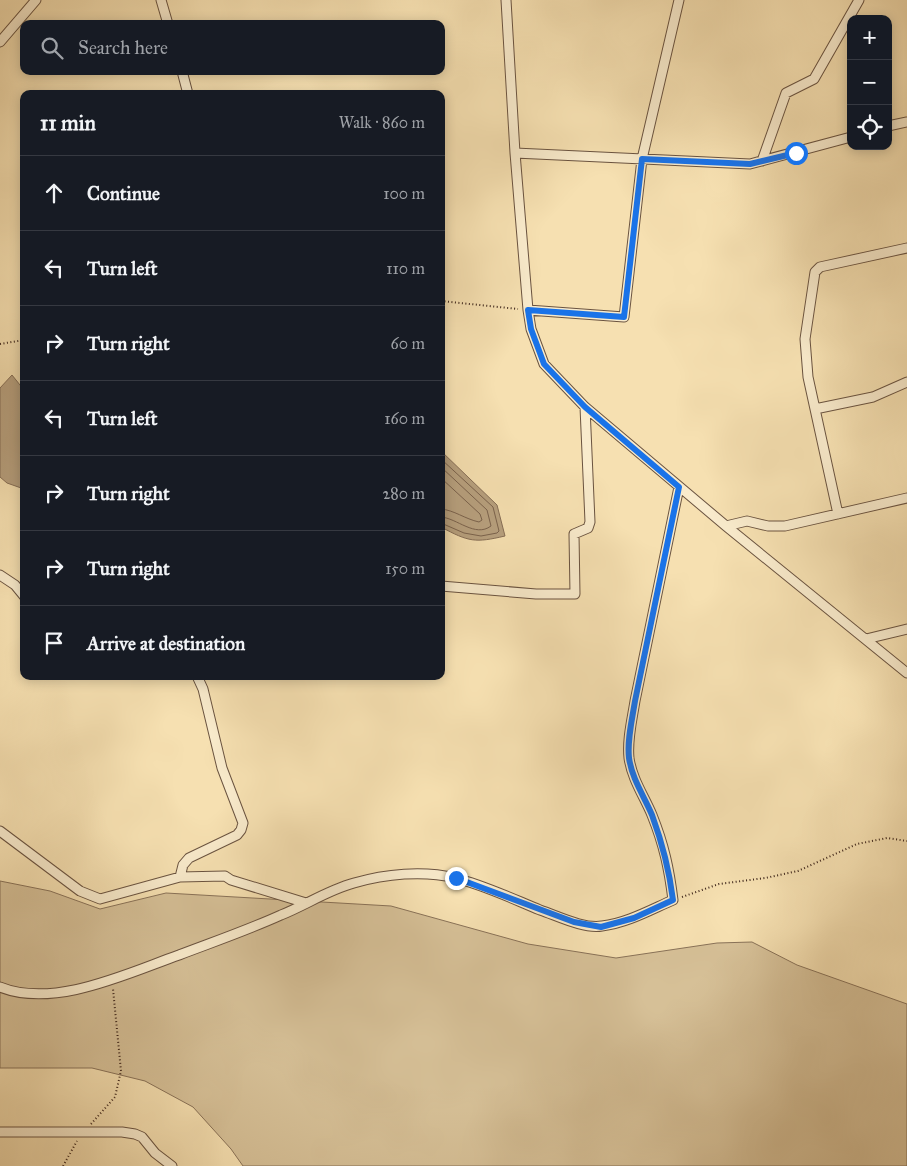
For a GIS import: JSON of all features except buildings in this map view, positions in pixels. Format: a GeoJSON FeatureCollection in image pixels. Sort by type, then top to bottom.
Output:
{"type":"FeatureCollection","features":[{"type":"Feature","properties":{"kind":"street"},"geometry":{"type":"LineString","coordinates":[[0,42],[36,0]]}},
{"type":"Feature","properties":{"kind":"street"},"geometry":{"type":"LineString","coordinates":[[160,0],[167,20]]}},
{"type":"Feature","properties":{"kind":"street"},"geometry":{"type":"LineString","coordinates":[[506,0],[515,153],[528,310],[534,338],[544,364],[585,407],[726,526],[907,673]]}},
{"type":"Feature","properties":{"kind":"street"},"geometry":{"type":"LineString","coordinates":[[528,310],[624,317],[642,159],[679,0]]}},
{"type":"Feature","properties":{"kind":"street"},"geometry":{"type":"LineString","coordinates":[[762,161],[786,93],[814,80],[859,0]]}},
{"type":"Feature","properties":{"kind":"street"},"geometry":{"type":"LineString","coordinates":[[183,75],[187,90]]}},
{"type":"Feature","properties":{"kind":"street"},"geometry":{"type":"LineString","coordinates":[[892,125],[907,122]]}},
{"type":"Feature","properties":{"kind":"street"},"geometry":{"type":"LineString","coordinates":[[515,153],[750,164],[847,138]]}},
{"type":"Feature","properties":{"kind":"street"},"geometry":{"type":"LineString","coordinates":[[838,514],[808,377],[805,339],[815,272],[820,267],[907,248]]}},
{"type":"Feature","properties":{"kind":"street"},"geometry":{"type":"LineString","coordinates":[[815,409],[873,397],[907,382]]}},
{"type":"Feature","properties":{"kind":"street"},"geometry":{"type":"LineString","coordinates":[[445,586],[536,594],[575,594],[574,534],[588,528],[590,522],[585,407]]}},
{"type":"Feature","properties":{"kind":"street"},"geometry":{"type":"LineString","coordinates":[[0,987],[7,990],[39,994],[72,990],[96,984],[204,946],[282,915],[354,883],[408,874],[428,874],[456,878],[574,922],[601,927],[634,918],[673,900],[669,867],[664,848],[651,813],[633,774],[629,757],[635,701],[679,487]]}},
{"type":"Feature","properties":{"kind":"street"},"geometry":{"type":"LineString","coordinates":[[726,526],[747,521],[768,526],[786,526],[907,498]]}},
{"type":"Feature","properties":{"kind":"street"},"geometry":{"type":"LineString","coordinates":[[0,575],[20,592]]}},
{"type":"Feature","properties":{"kind":"street"},"geometry":{"type":"LineString","coordinates":[[866,639],[907,629]]}},
{"type":"Feature","properties":{"kind":"street"},"geometry":{"type":"LineString","coordinates":[[180,877],[183,865],[189,858],[237,835],[243,823],[222,768],[203,689],[199,680]]}},
{"type":"Feature","properties":{"kind":"street"},"geometry":{"type":"LineString","coordinates":[[0,831],[80,891],[100,899],[180,877],[226,876],[231,880],[306,903]]}},
{"type":"Feature","properties":{"kind":"street"},"geometry":{"type":"LineString","coordinates":[[0,1132],[122,1132],[134,1134],[142,1137],[155,1152],[172,1166]]}},
{"type":"Feature","properties":{"kind":"path"},"geometry":{"type":"LineString","coordinates":[[445,301],[528,310]]}},
{"type":"Feature","properties":{"kind":"path"},"geometry":{"type":"LineString","coordinates":[[0,344],[20,341]]}},
{"type":"Feature","properties":{"kind":"path"},"geometry":{"type":"LineString","coordinates":[[673,900],[719,884],[765,878],[798,871],[857,844],[887,838],[907,841]]}},
{"type":"Feature","properties":{"kind":"path"},"geometry":{"type":"LineString","coordinates":[[63,1166],[83,1132],[115,1097],[121,1071],[115,999]]}},
{"type":"Feature","properties":{"kind":"shaded area"},"geometry":{"type":"Polygon","coordinates":[[[0,881],[50,891],[100,909],[166,893],[391,906],[528,944],[616,958],[717,943],[752,942],[797,965],[907,1004],[907,1166],[243,1166],[231,1149],[193,1107],[145,1081],[92,1068],[0,1068],[0,881]]]}},
{"type":"Feature","properties":{"kind":"water"},"geometry":{"type":"Polygon","coordinates":[[[12,375],[20,385],[20,488],[7,483],[0,477],[0,388],[12,375]]]}},
{"type":"Feature","properties":{"kind":"water"},"geometry":{"type":"Polygon","coordinates":[[[445,455],[497,505],[505,536],[486,540],[472,540],[445,529],[445,455]]]}},
{"type":"Feature","properties":{"kind":"route"},"geometry":{"type":"LineString","coordinates":[[456,878],[574,922],[601,927],[634,918],[673,900],[669,867],[664,848],[651,813],[633,774],[629,757],[635,701],[679,487],[585,407],[544,364],[531,329],[528,310],[624,317],[642,159],[750,164],[796,153]]}}]}
